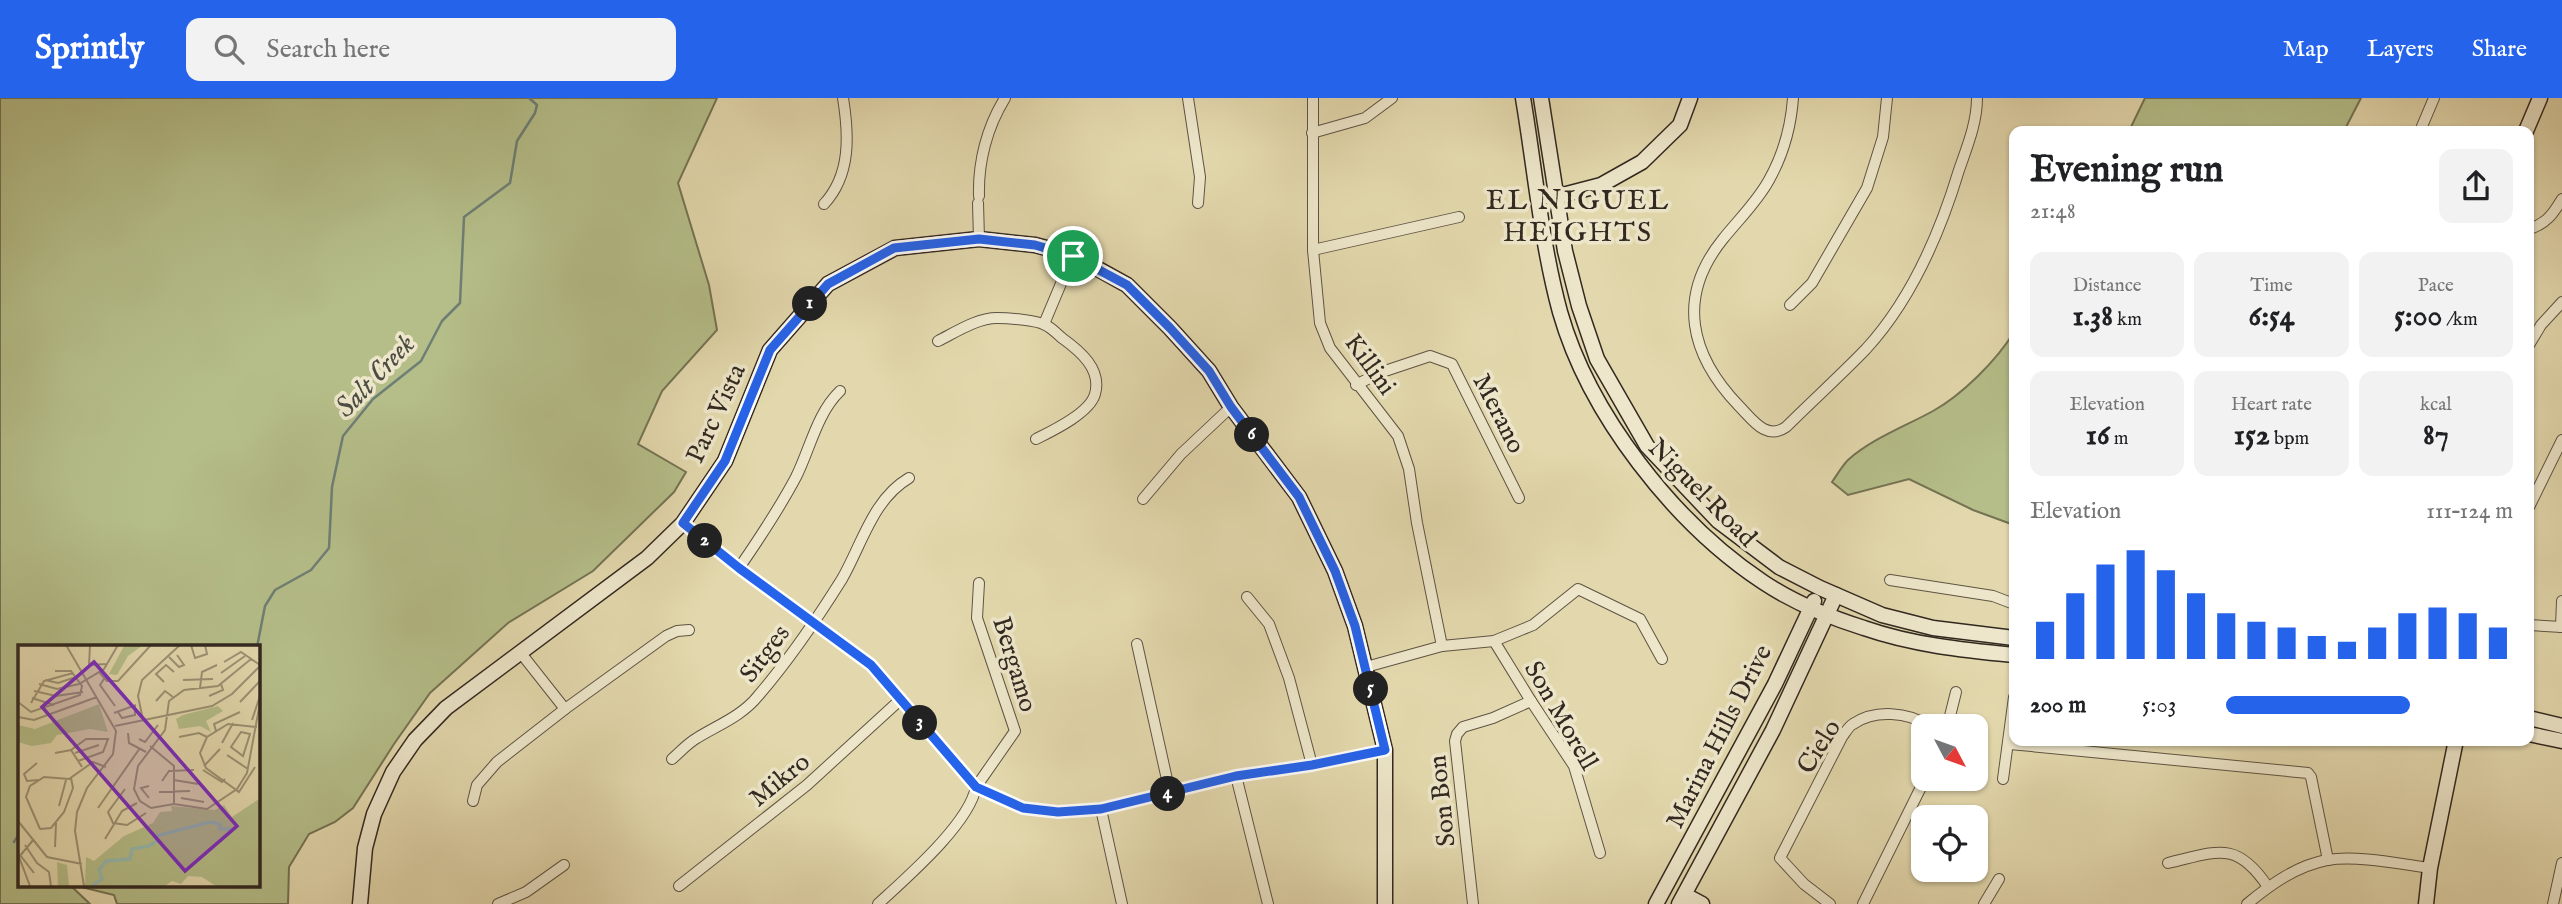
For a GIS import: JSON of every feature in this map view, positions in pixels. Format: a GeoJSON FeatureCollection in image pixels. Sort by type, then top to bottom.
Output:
{"type":"FeatureCollection","features":[{"type":"Feature","properties":{"kind":"street"},"geometry":{"type":"LineString","coordinates":[[824,204],[835,193],[845,162],[848,131],[843,98]]}},
{"type":"Feature","properties":{"kind":"street"},"geometry":{"type":"LineString","coordinates":[[979,239],[978,170],[986,141],[1005,98]]}},
{"type":"Feature","properties":{"kind":"street"},"geometry":{"type":"LineString","coordinates":[[1188,98],[1200,177],[1198,203]]}},
{"type":"Feature","properties":{"kind":"street","name":"Killini"},"geometry":{"type":"LineString","coordinates":[[1313,98],[1315,322],[1356,385],[1373,402],[1398,436],[1409,469],[1442,646]]}},
{"type":"Feature","properties":{"kind":"street"},"geometry":{"type":"LineString","coordinates":[[1312,134],[1365,118],[1392,98]]}},
{"type":"Feature","properties":{"kind":"street","name":"Niguel Road"},"geometry":{"type":"LineString","coordinates":[[1523,98],[1550,269],[1560,313],[1578,366],[1629,453],[1660,489],[1716,545],[1763,582],[1810,607],[1864,629],[1920,644],[2009,654]]}},
{"type":"Feature","properties":{"kind":"street","name":"Niguel Road"},"geometry":{"type":"LineString","coordinates":[[1541,98],[1565,251],[1578,306],[1597,359],[1647,446],[1718,522],[1779,567],[1882,615],[1933,628],[2009,637]]}},
{"type":"Feature","properties":{"kind":"street"},"geometry":{"type":"LineString","coordinates":[[1540,202],[1601,185],[1642,162],[1679,125],[1689,98]]}},
{"type":"Feature","properties":{"kind":"street"},"geometry":{"type":"LineString","coordinates":[[1793,98],[1784,145],[1770,179],[1748,213],[1724,238],[1706,264],[1696,292],[1694,322],[1700,349],[1710,372],[1754,421],[1768,432],[1774,433],[1786,428],[1866,348],[1906,293],[1949,204],[1973,127],[1977,98]]}},
{"type":"Feature","properties":{"kind":"street"},"geometry":{"type":"LineString","coordinates":[[1790,306],[1812,283],[1867,188],[1883,137],[1887,98]]}},
{"type":"Feature","properties":{"kind":"street"},"geometry":{"type":"LineString","coordinates":[[2422,126],[2434,98]]}},
{"type":"Feature","properties":{"kind":"street"},"geometry":{"type":"LineString","coordinates":[[2528,126],[2540,98]]}},
{"type":"Feature","properties":{"kind":"street"},"geometry":{"type":"LineString","coordinates":[[2534,227],[2548,219],[2562,199]]}},
{"type":"Feature","properties":{"kind":"street"},"geometry":{"type":"LineString","coordinates":[[1313,250],[1459,217]]}},
{"type":"Feature","properties":{"kind":"street","name":"Parc Vista"},"geometry":{"type":"LineString","coordinates":[[360,904],[365,848],[373,814],[393,772],[415,740],[446,708],[647,558],[683,523],[725,461],[770,350],[828,284],[894,248],[979,239],[1035,245],[1073,256],[1127,285],[1209,371],[1231,407],[1299,497],[1335,571],[1355,626],[1385,750],[1385,904]]}},
{"type":"Feature","properties":{"kind":"street"},"geometry":{"type":"LineString","coordinates":[[1044,324],[1073,256]]}},
{"type":"Feature","properties":{"kind":"street"},"geometry":{"type":"LineString","coordinates":[[2534,337],[2562,302]]}},
{"type":"Feature","properties":{"kind":"street"},"geometry":{"type":"LineString","coordinates":[[937,341],[979,321],[997,318],[1044,324],[1081,352],[1095,375],[1096,393],[1092,402],[1060,428],[1036,439]]}},
{"type":"Feature","properties":{"kind":"street","name":"Merano"},"geometry":{"type":"LineString","coordinates":[[1356,385],[1379,373],[1430,356],[1452,364],[1519,498]]}},
{"type":"Feature","properties":{"kind":"street"},"geometry":{"type":"LineString","coordinates":[[739,568],[781,505],[826,409],[840,391]]}},
{"type":"Feature","properties":{"kind":"street"},"geometry":{"type":"LineString","coordinates":[[1143,499],[1181,454],[1231,407]]}},
{"type":"Feature","properties":{"kind":"street"},"geometry":{"type":"LineString","coordinates":[[2534,496],[2562,440]]}},
{"type":"Feature","properties":{"kind":"street","name":"Sitges"},"geometry":{"type":"LineString","coordinates":[[673,759],[694,740],[739,714],[757,698],[813,623],[842,578],[876,513],[893,487],[909,478]]}},
{"type":"Feature","properties":{"kind":"street"},"geometry":{"type":"LineString","coordinates":[[683,523],[739,568],[871,665],[976,787],[1023,808],[1058,812],[1101,809],[1236,776],[1312,765],[1385,750]]}},
{"type":"Feature","properties":{"kind":"street"},"geometry":{"type":"LineString","coordinates":[[1890,580],[1993,596],[2009,602]]}},
{"type":"Feature","properties":{"kind":"street","name":"Bergamo"},"geometry":{"type":"LineString","coordinates":[[976,787],[1015,731],[977,618],[979,583]]}},
{"type":"Feature","properties":{"kind":"street","name":"Marina Hills Drive"},"geometry":{"type":"LineString","coordinates":[[1656,904],[1775,684],[1820,588]]}},
{"type":"Feature","properties":{"kind":"street"},"geometry":{"type":"LineString","coordinates":[[1366,667],[1442,646],[1494,641],[1533,625],[1578,589],[1640,619],[1662,659]]}},
{"type":"Feature","properties":{"kind":"street","name":"Marina Hills Drive"},"geometry":{"type":"LineString","coordinates":[[1682,900],[1773,730],[1836,595]]}},
{"type":"Feature","properties":{"kind":"street"},"geometry":{"type":"LineString","coordinates":[[1247,597],[1269,624],[1289,678],[1312,765]]}},
{"type":"Feature","properties":{"kind":"street"},"geometry":{"type":"LineString","coordinates":[[2534,625],[2562,627],[2562,601]]}},
{"type":"Feature","properties":{"kind":"street"},"geometry":{"type":"LineString","coordinates":[[473,801],[477,785],[487,771],[565,709],[666,636],[689,630]]}},
{"type":"Feature","properties":{"kind":"street","name":"Son Morell"},"geometry":{"type":"LineString","coordinates":[[1494,641],[1574,766],[1600,853]]}},
{"type":"Feature","properties":{"kind":"street"},"geometry":{"type":"LineString","coordinates":[[1137,644],[1170,793]]}},
{"type":"Feature","properties":{"kind":"street"},"geometry":{"type":"LineString","coordinates":[[520,652],[565,709]]}},
{"type":"Feature","properties":{"kind":"street"},"geometry":{"type":"LineString","coordinates":[[1950,714],[1956,692]]}},
{"type":"Feature","properties":{"kind":"street","name":"Mikro"},"geometry":{"type":"LineString","coordinates":[[679,886],[807,785],[900,700]]}},
{"type":"Feature","properties":{"kind":"street","name":"Son Bon"},"geometry":{"type":"LineString","coordinates":[[1473,904],[1455,741],[1457,734],[1463,727],[1493,718],[1531,701]]}},
{"type":"Feature","properties":{"kind":"street","name":"Cielo"},"geometry":{"type":"LineString","coordinates":[[1830,904],[1804,884],[1780,858],[1842,737],[1852,724],[1891,713],[1911,718]]}},
{"type":"Feature","properties":{"kind":"street"},"geometry":{"type":"LineString","coordinates":[[2534,719],[2562,726]]}},
{"type":"Feature","properties":{"kind":"street"},"geometry":{"type":"LineString","coordinates":[[2534,735],[2562,741]]}},
{"type":"Feature","properties":{"kind":"street"},"geometry":{"type":"LineString","coordinates":[[2003,779],[2010,746]]}},
{"type":"Feature","properties":{"kind":"street"},"geometry":{"type":"LineString","coordinates":[[2031,746],[2308,773],[2328,860]]}},
{"type":"Feature","properties":{"kind":"street"},"geometry":{"type":"LineString","coordinates":[[2426,904],[2430,868],[2455,746]]}},
{"type":"Feature","properties":{"kind":"street"},"geometry":{"type":"LineString","coordinates":[[1236,776],[1268,904]]}},
{"type":"Feature","properties":{"kind":"street"},"geometry":{"type":"LineString","coordinates":[[878,904],[914,871],[956,825],[975,796],[976,787]]}},
{"type":"Feature","properties":{"kind":"street"},"geometry":{"type":"LineString","coordinates":[[1863,904],[1919,791]]}},
{"type":"Feature","properties":{"kind":"street"},"geometry":{"type":"LineString","coordinates":[[1101,809],[1122,904]]}},
{"type":"Feature","properties":{"kind":"street"},"geometry":{"type":"LineString","coordinates":[[2168,863],[2218,851],[2239,855],[2257,871],[2268,887]]}},
{"type":"Feature","properties":{"kind":"street"},"geometry":{"type":"LineString","coordinates":[[2246,904],[2296,870],[2328,860],[2379,860],[2430,868]]}},
{"type":"Feature","properties":{"kind":"street"},"geometry":{"type":"LineString","coordinates":[[2553,904],[2562,863]]}},
{"type":"Feature","properties":{"kind":"street"},"geometry":{"type":"LineString","coordinates":[[498,904],[526,892],[564,865]]}},
{"type":"Feature","properties":{"kind":"street"},"geometry":{"type":"LineString","coordinates":[[1984,904],[1999,878]]}},
{"type":"Feature","properties":{"kind":"street"},"geometry":{"type":"LineString","coordinates":[[1668,886],[1682,900],[1702,904]]}},
{"type":"Feature","properties":{"kind":"green space"},"geometry":{"type":"Polygon","coordinates":[[[0,98],[717,98],[678,183],[709,285],[717,330],[662,391],[638,444],[686,472],[674,492],[593,571],[508,623],[430,693],[353,808],[335,822],[309,834],[289,867],[288,904],[117,904],[114,895],[77,886],[259,886],[259,645],[18,645],[18,886],[71,886],[90,904],[0,904],[0,98]]]}},
{"type":"Feature","properties":{"kind":"green space"},"geometry":{"type":"Polygon","coordinates":[[[2145,98],[2361,98],[2347,126],[2131,126],[2145,98]]]}},
{"type":"Feature","properties":{"kind":"green space"},"geometry":{"type":"Polygon","coordinates":[[[2009,340],[2009,523],[1973,510],[1909,479],[1848,495],[1832,482],[1857,452],[1933,411],[1955,396],[1989,365],[2009,340]]]}},
{"type":"Feature","properties":{"kind":"waterway","name":"Salt Creek"},"geometry":{"type":"LineString","coordinates":[[257,645],[265,606],[275,590],[311,570],[329,548],[332,487],[343,436],[373,399],[421,361],[442,321],[460,303],[464,217],[510,183],[517,141],[535,113],[537,105],[529,98]]}},
{"type":"Feature","properties":{"kind":"waterway","name":"Salt Creek"},"geometry":{"type":"LineString","coordinates":[[14,842],[18,836]]}},
{"type":"Feature","properties":{"kind":"district","name":"EL NIGUEL HEIGHTS"},"geometry":{"type":"Point","coordinates":[1578,215]}},
{"type":"Feature","properties":{"kind":"route"},"geometry":{"type":"LineString","coordinates":[[979,239],[1035,245],[1073,256],[1127,285],[1170,328],[1209,371],[1231,407],[1299,497],[1335,571],[1355,626],[1385,750],[1312,765],[1236,776],[1101,809],[1058,812],[1023,808],[976,787],[871,665],[739,568],[683,523],[725,461],[745,406],[770,350],[828,284],[894,248],[979,239]]}}]}
